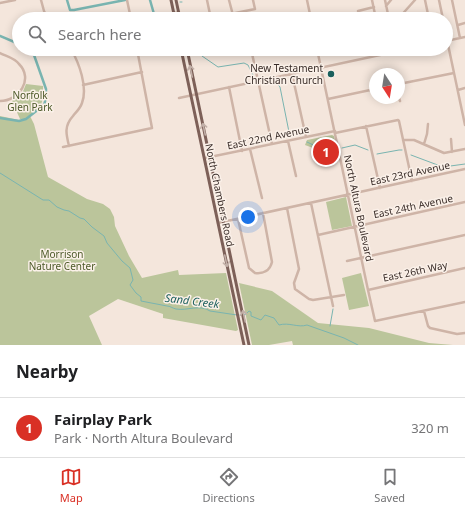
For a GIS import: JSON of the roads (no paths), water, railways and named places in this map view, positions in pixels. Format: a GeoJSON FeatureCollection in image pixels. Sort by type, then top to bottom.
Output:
{"type":"FeatureCollection","features":[{"type":"Feature","properties":{"kind":"main road"},"geometry":{"type":"LineString","coordinates":[[171,0],[174,12]]}},
{"type":"Feature","properties":{"kind":"main road"},"geometry":{"type":"LineString","coordinates":[[176,0],[179,12]]}},
{"type":"Feature","properties":{"kind":"main road","name":"North Chambers Road"},"geometry":{"type":"LineString","coordinates":[[183,56],[244,345]]}},
{"type":"Feature","properties":{"kind":"main road","name":"North Chambers Road"},"geometry":{"type":"LineString","coordinates":[[188,56],[249,345]]}},
{"type":"Feature","properties":{"kind":"street"},"geometry":{"type":"LineString","coordinates":[[0,3],[15,0]]}},
{"type":"Feature","properties":{"kind":"street"},"geometry":{"type":"LineString","coordinates":[[41,0],[44,12]]}},
{"type":"Feature","properties":{"kind":"street"},"geometry":{"type":"LineString","coordinates":[[127,0],[130,12]]}},
{"type":"Feature","properties":{"kind":"street"},"geometry":{"type":"LineString","coordinates":[[207,0],[210,12]]}},
{"type":"Feature","properties":{"kind":"street"},"geometry":{"type":"LineString","coordinates":[[229,0],[232,12]]}},
{"type":"Feature","properties":{"kind":"street"},"geometry":{"type":"LineString","coordinates":[[241,12],[255,9],[253,0]]}},
{"type":"Feature","properties":{"kind":"street"},"geometry":{"type":"LineString","coordinates":[[307,0],[310,12]]}},
{"type":"Feature","properties":{"kind":"street"},"geometry":{"type":"LineString","coordinates":[[372,0],[375,12]]}},
{"type":"Feature","properties":{"kind":"street"},"geometry":{"type":"LineString","coordinates":[[385,0],[387,12]]}},
{"type":"Feature","properties":{"kind":"street"},"geometry":{"type":"LineString","coordinates":[[386,6],[391,0]]}},
{"type":"Feature","properties":{"kind":"street"},"geometry":{"type":"LineString","coordinates":[[404,12],[415,0]]}},
{"type":"Feature","properties":{"kind":"street"},"geometry":{"type":"LineString","coordinates":[[425,0],[428,12]]}},
{"type":"Feature","properties":{"kind":"street"},"geometry":{"type":"LineString","coordinates":[[439,0],[442,12]]}},
{"type":"Feature","properties":{"kind":"street"},"geometry":{"type":"LineString","coordinates":[[452,0],[460,38]]}},
{"type":"Feature","properties":{"kind":"street"},"geometry":{"type":"LineString","coordinates":[[358,11],[374,8]]}},
{"type":"Feature","properties":{"kind":"street"},"geometry":{"type":"LineString","coordinates":[[458,25],[465,23]]}},
{"type":"Feature","properties":{"kind":"street"},"geometry":{"type":"LineString","coordinates":[[453,40],[465,37]]}},
{"type":"Feature","properties":{"kind":"street"},"geometry":{"type":"LineString","coordinates":[[0,53],[18,62],[23,70],[25,78],[19,94],[10,99],[0,101]]}},
{"type":"Feature","properties":{"kind":"street"},"geometry":{"type":"LineString","coordinates":[[69,146],[66,126],[82,103],[83,97],[83,85],[79,66],[74,56]]}},
{"type":"Feature","properties":{"kind":"street"},"geometry":{"type":"LineString","coordinates":[[63,147],[152,128],[139,56]]}},
{"type":"Feature","properties":{"kind":"street"},"geometry":{"type":"LineString","coordinates":[[254,56],[272,144]]}},
{"type":"Feature","properties":{"kind":"street","name":"North Altura Boulevard"},"geometry":{"type":"LineString","coordinates":[[318,56],[375,322],[424,311]]}},
{"type":"Feature","properties":{"kind":"street"},"geometry":{"type":"LineString","coordinates":[[178,98],[375,56]]}},
{"type":"Feature","properties":{"kind":"street"},"geometry":{"type":"LineString","coordinates":[[450,56],[465,125]]}},
{"type":"Feature","properties":{"kind":"street"},"geometry":{"type":"LineString","coordinates":[[83,85],[142,72]]}},
{"type":"Feature","properties":{"kind":"street"},"geometry":{"type":"LineString","coordinates":[[405,83],[454,73]]}},
{"type":"Feature","properties":{"kind":"street"},"geometry":{"type":"LineString","coordinates":[[292,74],[306,137]]}},
{"type":"Feature","properties":{"kind":"street"},"geometry":{"type":"LineString","coordinates":[[229,87],[242,151]]}},
{"type":"Feature","properties":{"kind":"street"},"geometry":{"type":"LineString","coordinates":[[458,90],[465,88]]}},
{"type":"Feature","properties":{"kind":"street"},"geometry":{"type":"LineString","coordinates":[[328,100],[369,90]]}},
{"type":"Feature","properties":{"kind":"street","name":"East 22nd Avenue"},"geometry":{"type":"LineString","coordinates":[[204,158],[394,120],[398,121],[403,140]]}},
{"type":"Feature","properties":{"kind":"street"},"geometry":{"type":"LineString","coordinates":[[424,144],[428,134],[428,124]]}},
{"type":"Feature","properties":{"kind":"street"},"geometry":{"type":"LineString","coordinates":[[366,126],[380,188]]}},
{"type":"Feature","properties":{"kind":"street"},"geometry":{"type":"LineString","coordinates":[[412,181],[403,140],[411,139],[444,153],[465,149]]}},
{"type":"Feature","properties":{"kind":"street"},"geometry":{"type":"LineString","coordinates":[[451,139],[452,152]]}},
{"type":"Feature","properties":{"kind":"street"},"geometry":{"type":"LineString","coordinates":[[288,141],[296,176]]}},
{"type":"Feature","properties":{"kind":"street"},"geometry":{"type":"LineString","coordinates":[[250,149],[262,198]]}},
{"type":"Feature","properties":{"kind":"street","name":"East 23rd Avenue"},"geometry":{"type":"LineString","coordinates":[[218,223],[465,169]]}},
{"type":"Feature","properties":{"kind":"street","name":"East 24th Avenue"},"geometry":{"type":"LineString","coordinates":[[318,234],[465,202]]}},
{"type":"Feature","properties":{"kind":"street"},"geometry":{"type":"LineString","coordinates":[[312,203],[333,306]]}},
{"type":"Feature","properties":{"kind":"street"},"geometry":{"type":"LineString","coordinates":[[287,208],[299,269],[299,273],[292,287],[316,301],[344,295]]}},
{"type":"Feature","properties":{"kind":"street"},"geometry":{"type":"LineString","coordinates":[[238,219],[249,268],[255,273],[262,272],[269,269],[272,262],[262,213]]}},
{"type":"Feature","properties":{"kind":"street"},"geometry":{"type":"LineString","coordinates":[[348,261],[465,235]]}},
{"type":"Feature","properties":{"kind":"street","name":"East 26th Way"},"geometry":{"type":"LineString","coordinates":[[368,290],[465,268]]}},
{"type":"Feature","properties":{"kind":"street"},"geometry":{"type":"LineString","coordinates":[[465,302],[424,311],[428,326],[430,328],[457,334],[465,333]]}},
{"type":"Feature","properties":{"kind":"waterway"},"geometry":{"type":"LineString","coordinates":[[67,0],[70,10],[125,0]]}},
{"type":"Feature","properties":{"kind":"waterway"},"geometry":{"type":"LineString","coordinates":[[150,0],[153,12]]}},
{"type":"Feature","properties":{"kind":"waterway"},"geometry":{"type":"LineString","coordinates":[[0,36],[12,41]]}},
{"type":"Feature","properties":{"kind":"waterway"},"geometry":{"type":"LineString","coordinates":[[0,118],[19,121],[26,119],[44,105],[46,89],[34,56]]}},
{"type":"Feature","properties":{"kind":"waterway"},"geometry":{"type":"LineString","coordinates":[[202,56],[218,67],[244,63],[248,65],[254,77]]}},
{"type":"Feature","properties":{"kind":"waterway"},"geometry":{"type":"LineString","coordinates":[[276,82],[280,87],[289,132],[294,136]]}},
{"type":"Feature","properties":{"kind":"waterway"},"geometry":{"type":"LineString","coordinates":[[307,142],[322,149],[336,149]]}},
{"type":"Feature","properties":{"kind":"waterway"},"geometry":{"type":"LineString","coordinates":[[342,148],[355,145],[368,150]]}},
{"type":"Feature","properties":{"kind":"waterway"},"geometry":{"type":"LineString","coordinates":[[377,154],[402,150]]}},
{"type":"Feature","properties":{"kind":"waterway"},"geometry":{"type":"LineString","coordinates":[[411,155],[443,167],[465,164]]}},
{"type":"Feature","properties":{"kind":"waterway","name":"Sand Creek"},"geometry":{"type":"LineString","coordinates":[[0,173],[43,200],[49,200],[57,207],[69,211],[84,219],[104,236],[107,243],[130,268],[133,280],[130,285],[141,297],[141,301],[176,309],[202,308],[210,311],[237,315]]}},
{"type":"Feature","properties":{"kind":"waterway"},"geometry":{"type":"LineString","coordinates":[[330,326],[333,309]]}},
{"type":"Feature","properties":{"kind":"waterway","name":"Sand Creek"},"geometry":{"type":"LineString","coordinates":[[240,315],[246,314],[249,311],[251,312],[251,316],[261,320],[265,315],[274,318],[279,325],[307,325],[344,338],[358,345]]}},
{"type":"Feature","properties":{"kind":"place","name":"New Testament Christian Church"},"geometry":{"type":"Point","coordinates":[331,74]}},
{"type":"Feature","properties":{"kind":"place","name":"Fairplay Park"},"geometry":{"type":"Point","coordinates":[326,152]}},
{"type":"Feature","properties":{"kind":"park label","name":"Norfolk Glen Park"},"geometry":{"type":"Point","coordinates":[30,100]}},
{"type":"Feature","properties":{"kind":"park label","name":"Morrison Nature Center"},"geometry":{"type":"Point","coordinates":[62,260]}}]}
